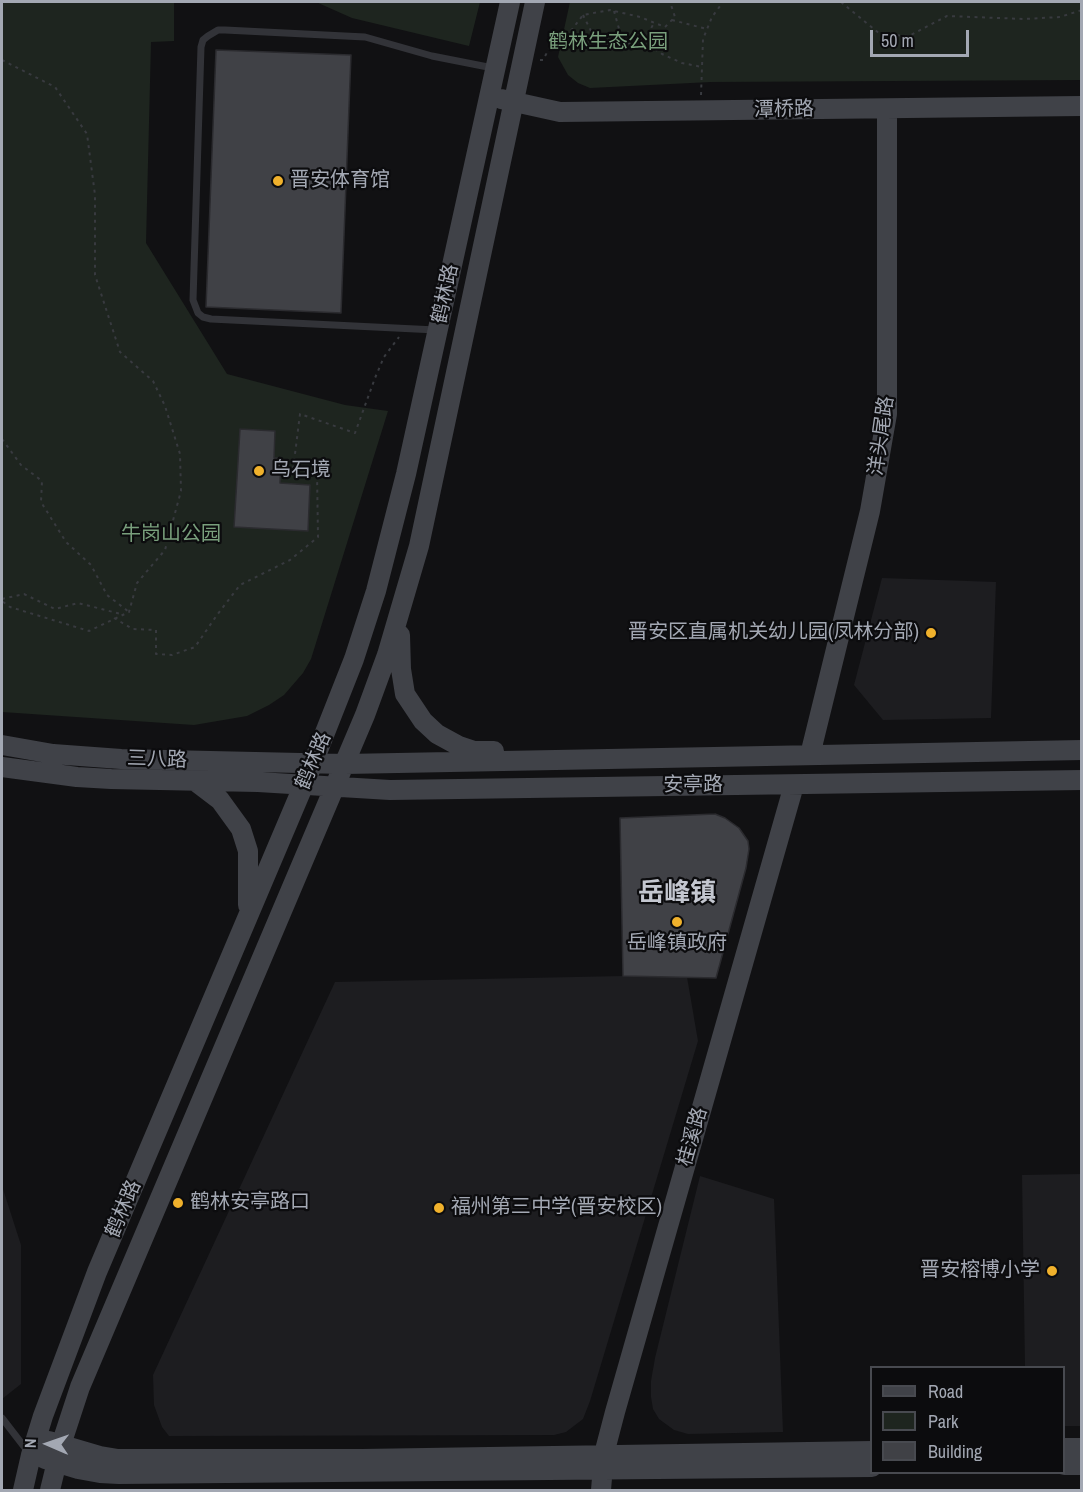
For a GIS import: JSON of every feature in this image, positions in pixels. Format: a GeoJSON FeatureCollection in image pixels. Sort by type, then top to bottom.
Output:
{"type":"FeatureCollection","features":[{"type":"Feature","properties":{"kind":"main road","name":"鹤林路"},"geometry":{"type":"LineString","coordinates":[[23,1491],[34,1446],[97,1272],[304,785],[350,669],[376,591],[406,474],[510,2]]}},
{"type":"Feature","properties":{"kind":"main road","name":"鹤林路"},"geometry":{"type":"LineString","coordinates":[[50,1491],[58,1453],[80,1387],[345,764],[365,715],[400,613],[419,546],[535,2]]}},
{"type":"Feature","properties":{"kind":"main road","name":"潭桥路"},"geometry":{"type":"LineString","coordinates":[[489,96],[560,112],[1082,106]]}},
{"type":"Feature","properties":{"kind":"main road","name":"洋头尾路"},"geometry":{"type":"LineString","coordinates":[[810,755],[870,511],[887,414],[889,379],[887,110]]}},
{"type":"Feature","properties":{"kind":"main road"},"geometry":{"type":"LineString","coordinates":[[400,613],[399,655],[405,694],[423,721],[437,734],[474,751],[592,751],[618,759]]}},
{"type":"Feature","properties":{"kind":"main road","name":"三八路"},"geometry":{"type":"LineString","coordinates":[[2,745],[53,754],[121,759],[313,763]]}},
{"type":"Feature","properties":{"kind":"main road","name":"安亭路"},"geometry":{"type":"LineString","coordinates":[[313,763],[1082,750]]}},
{"type":"Feature","properties":{"kind":"main road","name":"三八路"},"geometry":{"type":"LineString","coordinates":[[2,767],[77,777],[304,785]]}},
{"type":"Feature","properties":{"kind":"main road","name":"安亭路"},"geometry":{"type":"LineString","coordinates":[[304,785],[390,790],[1082,780]]}},
{"type":"Feature","properties":{"kind":"main road"},"geometry":{"type":"LineString","coordinates":[[195,781],[228,809],[246,841],[249,890],[245,922]]}},
{"type":"Feature","properties":{"kind":"main road","name":"桂溪路"},"geometry":{"type":"LineString","coordinates":[[601,1491],[603,1462],[794,785]]}},
{"type":"Feature","properties":{"kind":"main road"},"geometry":{"type":"LineString","coordinates":[[34,1446],[58,1453],[118,1459],[362,1459],[870,1467]]}},
{"type":"Feature","properties":{"kind":"main road"},"geometry":{"type":"LineString","coordinates":[[1065,1448],[1082,1448]]}},
{"type":"Feature","properties":{"kind":"main road"},"geometry":{"type":"LineString","coordinates":[[603,1462],[870,1451]]}},
{"type":"Feature","properties":{"kind":"main road"},"geometry":{"type":"LineString","coordinates":[[1065,1465],[1082,1465]]}},
{"type":"Feature","properties":{"kind":"lane"},"geometry":{"type":"LineString","coordinates":[[438,330],[211,319],[198,313],[193,300],[201,47],[203,40],[212,33],[225,30],[365,37],[432,56],[495,69]]}},
{"type":"Feature","properties":{"kind":"lane"},"geometry":{"type":"LineString","coordinates":[[2,1418],[34,1446]]}},
{"type":"Feature","properties":{"kind":"path"},"geometry":{"type":"LineString","coordinates":[[523,57],[543,60],[550,45],[567,36],[583,15],[614,11],[640,17],[665,27],[675,17],[670,2]]}},
{"type":"Feature","properties":{"kind":"path"},"geometry":{"type":"LineString","coordinates":[[703,111],[701,96],[703,39],[712,17],[723,2]]}},
{"type":"Feature","properties":{"kind":"path"},"geometry":{"type":"LineString","coordinates":[[841,2],[880,34],[909,36],[947,16],[1024,19],[1060,17],[1082,10]]}},
{"type":"Feature","properties":{"kind":"path"},"geometry":{"type":"LineString","coordinates":[[614,11],[623,44]]}},
{"type":"Feature","properties":{"kind":"path"},"geometry":{"type":"LineString","coordinates":[[583,15],[595,39],[623,44],[644,41],[662,54],[682,63],[702,67]]}},
{"type":"Feature","properties":{"kind":"path"},"geometry":{"type":"LineString","coordinates":[[672,20],[707,29]]}},
{"type":"Feature","properties":{"kind":"path"},"geometry":{"type":"LineString","coordinates":[[644,41],[654,23]]}},
{"type":"Feature","properties":{"kind":"path"},"geometry":{"type":"LineString","coordinates":[[2,60],[55,87],[87,134],[95,195],[95,276],[120,352],[153,381],[165,406],[180,454],[181,491],[165,550],[137,583],[129,612]]}},
{"type":"Feature","properties":{"kind":"path"},"geometry":{"type":"LineString","coordinates":[[114,618],[133,629],[156,630],[156,654],[172,655],[195,647],[240,585],[290,560],[318,537],[317,473],[293,470],[300,414],[355,433],[384,357],[405,329]]}},
{"type":"Feature","properties":{"kind":"path"},"geometry":{"type":"LineString","coordinates":[[2,439],[21,465],[42,481],[41,502],[66,543],[91,565],[107,595],[129,612]]}},
{"type":"Feature","properties":{"kind":"path"},"geometry":{"type":"LineString","coordinates":[[2,600],[24,594],[55,609],[78,603],[121,614]]}},
{"type":"Feature","properties":{"kind":"path"},"geometry":{"type":"LineString","coordinates":[[2,600],[10,607],[89,631],[129,612]]}},
{"type":"Feature","properties":{"kind":"shaded area","name":"晋安区直属机关幼儿园(凤林分部)"},"geometry":{"type":"Polygon","coordinates":[[[882,578],[996,582],[991,718],[883,720],[854,685],[882,578]]]}},
{"type":"Feature","properties":{"kind":"shaded area","name":"福州第三中学(晋安校区)"},"geometry":{"type":"Polygon","coordinates":[[[623,976],[687,977],[698,1041],[583,1419],[566,1432],[554,1435],[169,1436],[162,1427],[154,1405],[153,1375],[335,982],[623,976]]]}},
{"type":"Feature","properties":{"kind":"shaded area","name":"晋安榕博小学"},"geometry":{"type":"Polygon","coordinates":[[[1081,1174],[1081,1426],[1065,1426],[1065,1366],[1025,1366],[1022,1175],[1081,1174]]]}},
{"type":"Feature","properties":{"kind":"shaded area"},"geometry":{"type":"Polygon","coordinates":[[[700,1176],[774,1199],[783,1432],[688,1434],[674,1430],[659,1419],[653,1409],[651,1381],[655,1358],[700,1176]]]}},
{"type":"Feature","properties":{"kind":"shaded area"},"geometry":{"type":"Polygon","coordinates":[[[2,1186],[21,1245],[21,1384],[2,1399],[2,1186]]]}},
{"type":"Feature","properties":{"kind":"green space","name":"牛岗山公园"},"geometry":{"type":"Polygon","coordinates":[[[2,2],[174,2],[174,41],[151,42],[146,243],[227,374],[345,405],[388,411],[311,659],[303,673],[284,695],[247,716],[194,725],[2,712],[2,2]]]}},
{"type":"Feature","properties":{"kind":"green space"},"geometry":{"type":"Polygon","coordinates":[[[316,2],[480,2],[469,46],[352,18],[316,2]]]}},
{"type":"Feature","properties":{"kind":"green space","name":"鹤林生态公园"},"geometry":{"type":"Polygon","coordinates":[[[570,2],[1081,2],[1081,80],[711,82],[590,88],[578,83],[568,75],[558,57],[570,2]]]}},
{"type":"Feature","properties":{"kind":"building","name":"晋安体育馆"},"geometry":{"type":"Polygon","coordinates":[[[216,50],[351,55],[341,313],[206,307],[216,50]]]}},
{"type":"Feature","properties":{"kind":"building","name":"乌石境"},"geometry":{"type":"Polygon","coordinates":[[[240,429],[275,431],[274,458],[281,458],[280,483],[310,485],[308,531],[234,527],[240,429]]]}},
{"type":"Feature","properties":{"kind":"building","name":"岳峰镇政府"},"geometry":{"type":"Polygon","coordinates":[[[715,814],[739,828],[748,841],[749,849],[746,868],[716,978],[623,976],[620,818],[715,814]]]}},
{"type":"Feature","properties":{"kind":"place","name":"晋安体育馆"},"geometry":{"type":"Point","coordinates":[278,181]}},
{"type":"Feature","properties":{"kind":"place","name":"乌石境"},"geometry":{"type":"Point","coordinates":[259,471]}},
{"type":"Feature","properties":{"kind":"place","name":"晋安区直属机关幼儿园(凤林分部)"},"geometry":{"type":"Point","coordinates":[931,633]}},
{"type":"Feature","properties":{"kind":"place","name":"岳峰镇政府"},"geometry":{"type":"Point","coordinates":[677,922]}},
{"type":"Feature","properties":{"kind":"place","name":"鹤林安亭路口"},"geometry":{"type":"Point","coordinates":[178,1203]}},
{"type":"Feature","properties":{"kind":"place","name":"福州第三中学(晋安校区)"},"geometry":{"type":"Point","coordinates":[439,1208]}},
{"type":"Feature","properties":{"kind":"place","name":"晋安榕博小学"},"geometry":{"type":"Point","coordinates":[1052,1271]}},
{"type":"Feature","properties":{"kind":"district","name":"岳峰镇"},"geometry":{"type":"Point","coordinates":[677,894]}}]}
